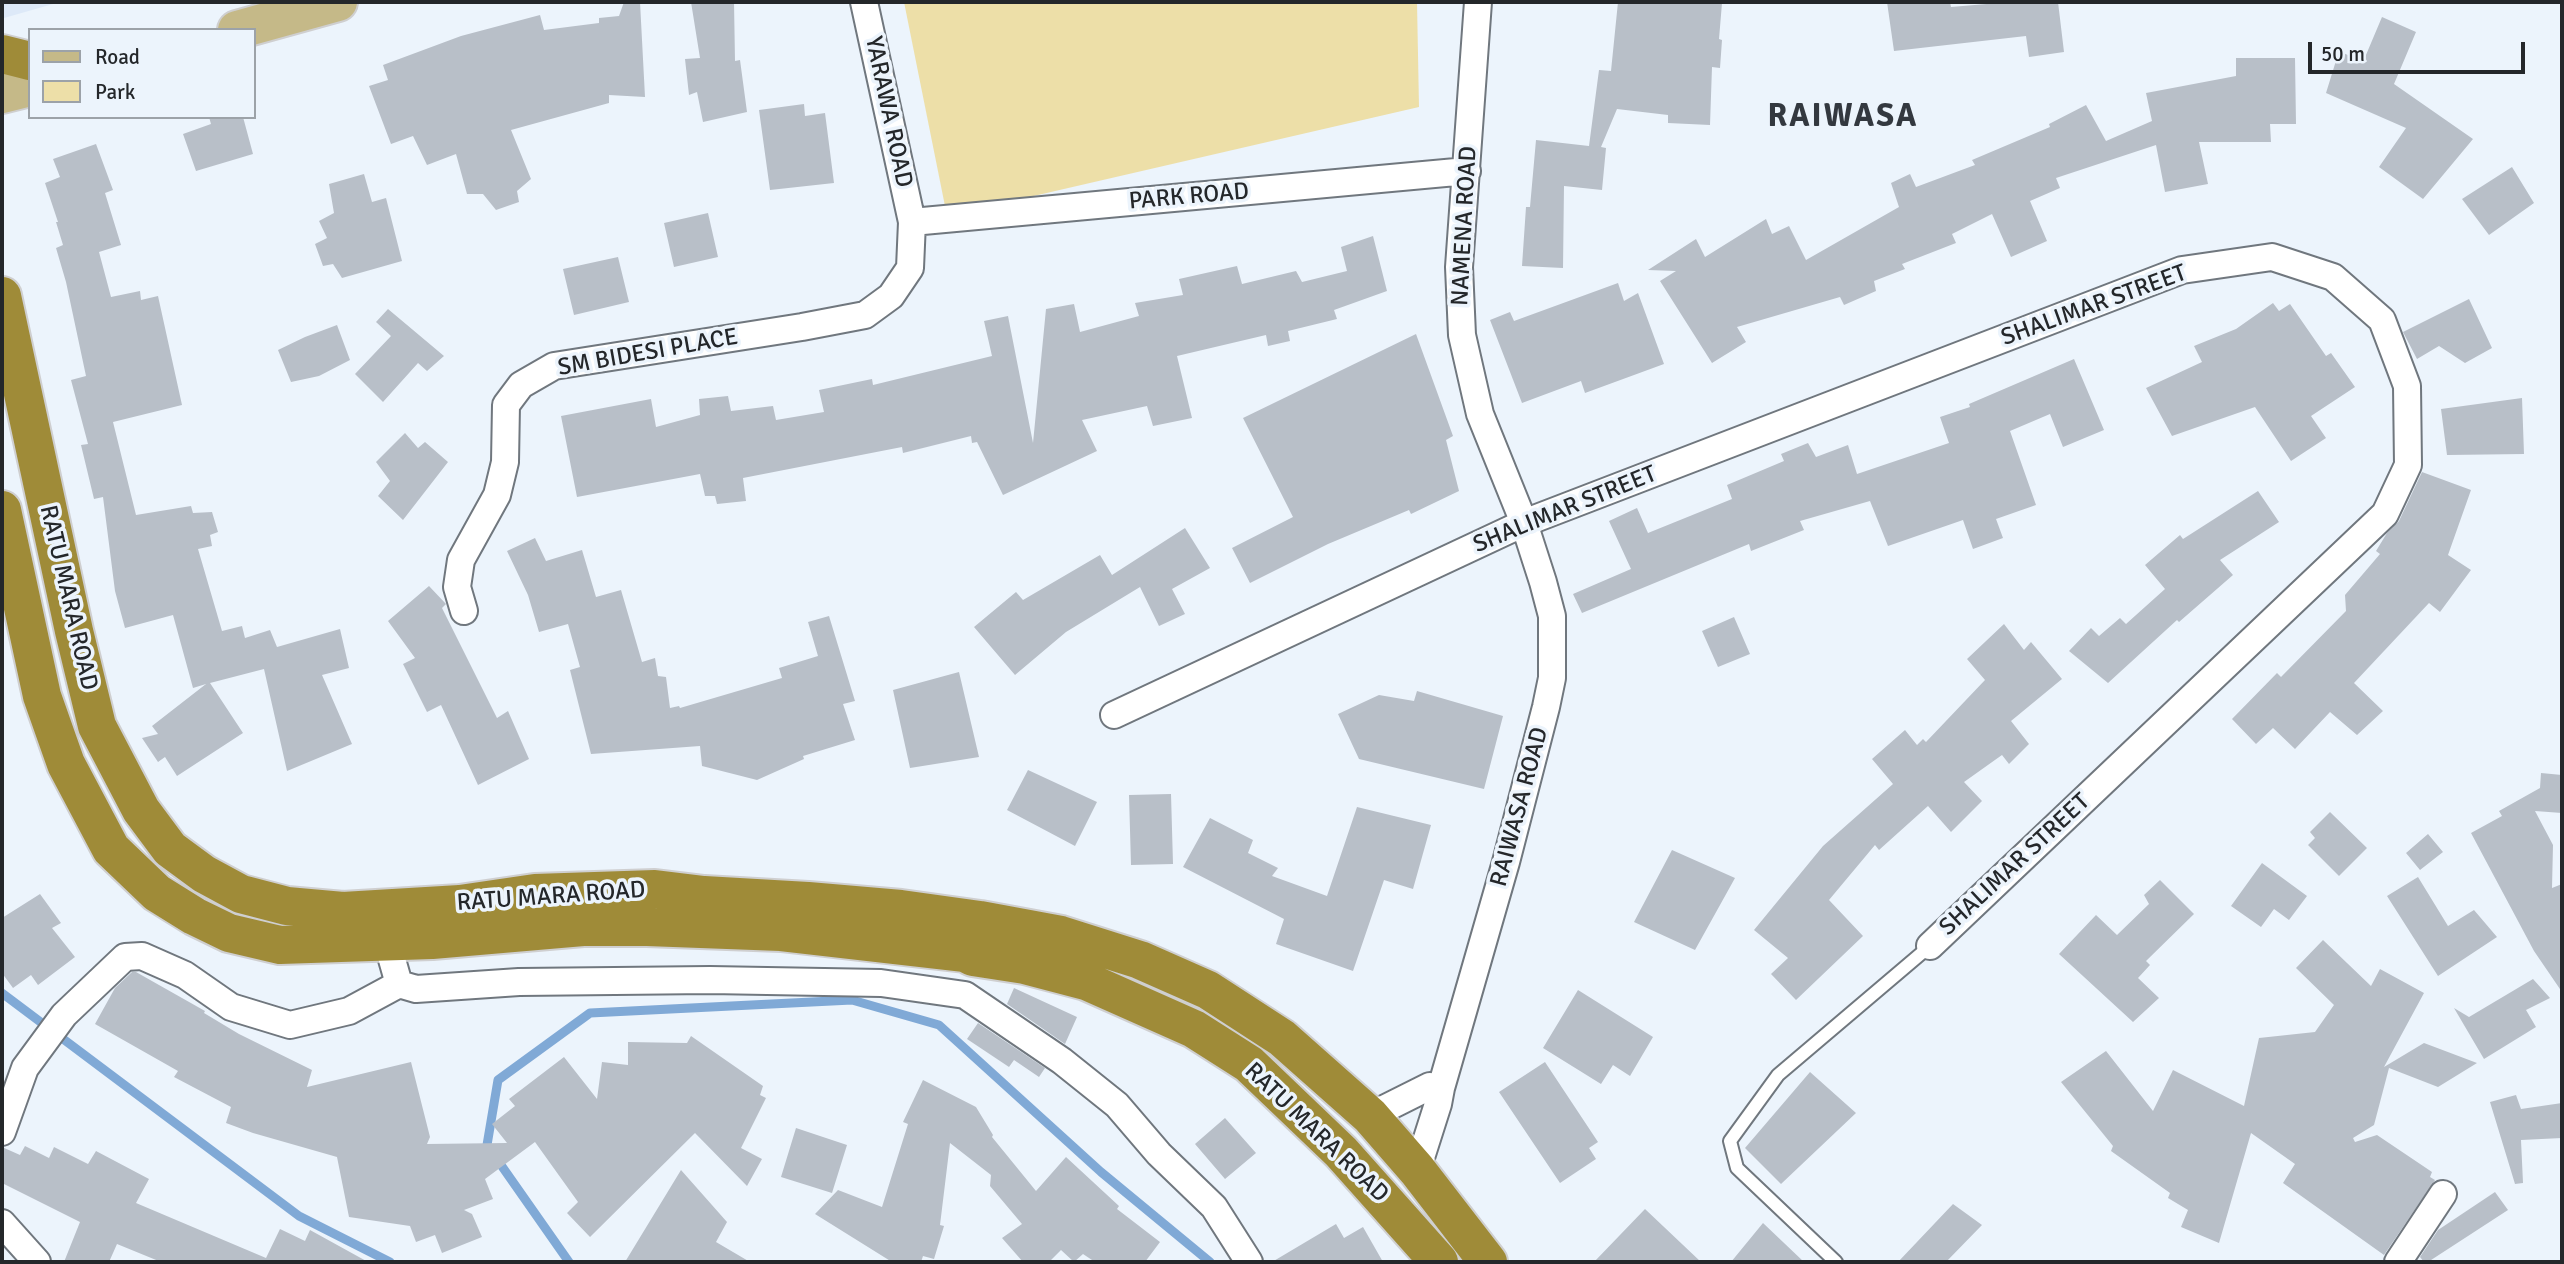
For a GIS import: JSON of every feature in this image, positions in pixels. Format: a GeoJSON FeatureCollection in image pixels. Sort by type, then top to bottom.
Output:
{"type":"FeatureCollection","features":[{"type":"Feature","properties":{"kind":"highway"},"geometry":{"type":"LineString","coordinates":[[2,54],[28,60]]}},
{"type":"Feature","properties":{"kind":"highway","name":"RATU MARA ROAD"},"geometry":{"type":"LineString","coordinates":[[2,296],[97,726],[141,810],[170,849],[204,874],[241,894],[287,906],[331,910],[460,904],[536,893],[655,889],[901,909],[1062,935],[1140,960],[1208,990],[1282,1038],[1370,1116],[1417,1170],[1488,1262]]}},
{"type":"Feature","properties":{"kind":"highway","name":"RATU MARA ROAD"},"geometry":{"type":"LineString","coordinates":[[2,510],[42,696],[66,764],[111,849],[157,893],[194,916],[229,933],[280,945],[387,942],[583,927],[781,932],[965,953],[1086,981],[1194,1029],[1249,1064],[1341,1152],[1439,1262]]}},
{"type":"Feature","properties":{"kind":"main road"},"geometry":{"type":"LineString","coordinates":[[244,28],[338,2]]}},
{"type":"Feature","properties":{"kind":"main road"},"geometry":{"type":"LineString","coordinates":[[2,94],[28,87]]}},
{"type":"Feature","properties":{"kind":"street","name":"YARAWA ROAD"},"geometry":{"type":"LineString","coordinates":[[864,2],[912,222]]}},
{"type":"Feature","properties":{"kind":"street","name":"NAMENA ROAD"},"geometry":{"type":"LineString","coordinates":[[1478,2],[1459,267],[1462,335],[1480,414],[1524,523]]}},
{"type":"Feature","properties":{"kind":"street","name":"PARK ROAD"},"geometry":{"type":"LineString","coordinates":[[912,222],[1467,172]]}},
{"type":"Feature","properties":{"kind":"street","name":"SM BIDESI PLACE"},"geometry":{"type":"LineString","coordinates":[[464,611],[457,587],[460,560],[497,495],[505,462],[506,405],[521,384],[554,366],[865,315],[891,296],[910,268],[912,222]]}},
{"type":"Feature","properties":{"kind":"street","name":"SHALIMAR STREET"},"geometry":{"type":"LineString","coordinates":[[1114,715],[1524,523],[2182,270],[2272,257],[2333,276],[2382,320],[2407,386],[2408,465],[2385,514],[1930,946]]}},
{"type":"Feature","properties":{"kind":"street","name":"RAIWASA ROAD"},"geometry":{"type":"LineString","coordinates":[[1417,1170],[1506,862],[1552,677],[1552,616],[1524,523]]}},
{"type":"Feature","properties":{"kind":"street"},"geometry":{"type":"LineString","coordinates":[[387,942],[399,984]]}},
{"type":"Feature","properties":{"kind":"street"},"geometry":{"type":"LineString","coordinates":[[2,1132],[25,1068],[64,1015],[125,957],[142,957],[185,975],[231,1007],[290,1025],[349,1011],[399,984],[416,989],[546,982],[710,980],[881,983],[965,995],[1062,1061],[1117,1105],[1159,1154],[1214,1207],[1249,1262]]}},
{"type":"Feature","properties":{"kind":"street"},"geometry":{"type":"LineString","coordinates":[[1370,1116],[1430,1086],[1441,1088]]}},
{"type":"Feature","properties":{"kind":"street"},"geometry":{"type":"LineString","coordinates":[[2398,1262],[2444,1194]]}},
{"type":"Feature","properties":{"kind":"street"},"geometry":{"type":"LineString","coordinates":[[2,1223],[37,1262]]}},
{"type":"Feature","properties":{"kind":"lane"},"geometry":{"type":"LineString","coordinates":[[1836,1262],[1737,1168],[1730,1141],[1778,1075],[1930,946]]}},
{"type":"Feature","properties":{"kind":"shaded area"},"geometry":{"type":"Polygon","coordinates":[[[2,2],[60,2],[4,18],[2,2]]]}},
{"type":"Feature","properties":{"kind":"green space"},"geometry":{"type":"Polygon","coordinates":[[[904,2],[1417,2],[1419,107],[947,216],[904,2]]]}},
{"type":"Feature","properties":{"kind":"building"},"geometry":{"type":"Polygon","coordinates":[[[624,2],[640,2],[645,97],[609,95],[609,103],[511,130],[531,179],[517,191],[519,202],[496,210],[483,194],[467,194],[456,154],[427,165],[413,136],[391,144],[369,86],[388,80],[383,65],[461,36],[540,15],[544,30],[599,23],[599,18],[619,16],[624,2]]]}},
{"type":"Feature","properties":{"kind":"building"},"geometry":{"type":"Polygon","coordinates":[[[691,2],[734,2],[735,61],[740,60],[747,112],[703,122],[697,92],[689,95],[685,59],[700,58],[691,2]]]}},
{"type":"Feature","properties":{"kind":"building"},"geometry":{"type":"Polygon","coordinates":[[[1618,2],[1722,3],[1720,68],[1712,67],[1710,125],[1668,123],[1668,115],[1617,109],[1601,147],[1606,148],[1602,190],[1564,186],[1563,268],[1522,266],[1526,207],[1530,207],[1536,140],[1589,146],[1599,70],[1611,71],[1618,2]]]}},
{"type":"Feature","properties":{"kind":"building"},"geometry":{"type":"Polygon","coordinates":[[[1887,2],[1950,2],[1951,7],[2010,2],[2058,2],[2064,52],[2029,57],[2026,36],[1894,51],[1887,2]]]}},
{"type":"Feature","properties":{"kind":"building"},"geometry":{"type":"Polygon","coordinates":[[[2382,17],[2416,32],[2394,84],[2473,139],[2423,199],[2379,167],[2406,128],[2326,93],[2339,51],[2363,62],[2382,17]]]}},
{"type":"Feature","properties":{"kind":"building"},"geometry":{"type":"Polygon","coordinates":[[[2236,58],[2295,58],[2296,124],[2270,124],[2271,142],[2199,142],[2208,184],[2165,192],[2156,145],[2056,178],[2060,188],[2030,201],[2047,241],[2011,257],[1992,214],[1952,234],[1956,243],[1902,264],[1905,269],[1874,281],[1876,291],[1844,305],[1840,297],[1737,327],[1746,342],[1712,363],[1660,281],[1676,271],[1648,270],[1696,239],[1705,257],[1766,219],[1772,234],[1789,226],[1806,260],[1899,207],[1891,183],[1910,174],[1916,187],[1975,165],[1972,160],[2050,127],[2049,124],[2086,105],[2106,141],[2152,121],[2146,93],[2236,76],[2236,58]]]}},
{"type":"Feature","properties":{"kind":"building"},"geometry":{"type":"Polygon","coordinates":[[[804,104],[805,116],[825,113],[834,183],[770,190],[759,110],[804,104]]]}},
{"type":"Feature","properties":{"kind":"building"},"geometry":{"type":"Polygon","coordinates":[[[210,119],[244,119],[253,154],[196,171],[183,134],[211,124],[210,119]]]}},
{"type":"Feature","properties":{"kind":"building"},"geometry":{"type":"Polygon","coordinates":[[[96,144],[113,190],[105,193],[121,245],[99,252],[111,297],[140,291],[141,300],[158,296],[182,405],[113,422],[136,515],[191,506],[193,513],[212,512],[218,532],[210,535],[212,546],[198,549],[222,631],[242,626],[245,638],[270,630],[277,647],[340,629],[349,668],[322,675],[352,744],[287,771],[264,669],[210,683],[243,733],[177,776],[165,757],[158,762],[142,738],[158,734],[152,726],[206,684],[193,688],[173,615],[125,628],[115,591],[103,497],[94,499],[81,445],[88,444],[71,380],[86,376],[56,248],[63,245],[45,183],[60,177],[53,159],[96,144]]]}},
{"type":"Feature","properties":{"kind":"building"},"geometry":{"type":"Polygon","coordinates":[[[2512,167],[2534,203],[2489,235],[2462,199],[2512,167]]]}},
{"type":"Feature","properties":{"kind":"building"},"geometry":{"type":"Polygon","coordinates":[[[364,174],[372,202],[386,198],[402,261],[342,278],[333,264],[323,266],[315,244],[327,238],[319,221],[334,213],[329,184],[364,174]]]}},
{"type":"Feature","properties":{"kind":"building"},"geometry":{"type":"Polygon","coordinates":[[[708,213],[718,257],[674,267],[664,223],[708,213]]]}},
{"type":"Feature","properties":{"kind":"building"},"geometry":{"type":"Polygon","coordinates":[[[1373,236],[1387,291],[1334,310],[1337,319],[1288,331],[1290,341],[1268,346],[1266,335],[1177,356],[1192,418],[1153,426],[1147,406],[1082,420],[1097,451],[1003,495],[977,442],[972,443],[971,436],[903,453],[902,447],[743,478],[746,501],[717,504],[715,496],[705,496],[700,474],[577,497],[561,416],[651,399],[656,427],[700,415],[699,399],[728,396],[731,411],[773,406],[776,420],[824,412],[819,390],[872,379],[873,385],[992,356],[984,321],[1008,316],[1033,443],[1046,309],[1074,304],[1080,332],[1139,316],[1135,303],[1183,295],[1179,279],[1237,266],[1242,284],[1296,271],[1302,282],[1347,271],[1341,247],[1373,236]]]}},
{"type":"Feature","properties":{"kind":"building"},"geometry":{"type":"Polygon","coordinates":[[[618,257],[629,302],[574,315],[563,269],[618,257]]]}},
{"type":"Feature","properties":{"kind":"building"},"geometry":{"type":"Polygon","coordinates":[[[1618,283],[1624,301],[1638,293],[1664,364],[1585,393],[1581,381],[1522,403],[1490,320],[1510,312],[1514,321],[1618,283]]]}},
{"type":"Feature","properties":{"kind":"building"},"geometry":{"type":"Polygon","coordinates":[[[2469,299],[2492,348],[2465,363],[2439,346],[2417,359],[2403,332],[2469,299]]]}},
{"type":"Feature","properties":{"kind":"building"},"geometry":{"type":"Polygon","coordinates":[[[2273,303],[2279,311],[2290,304],[2326,356],[2331,353],[2355,387],[2311,416],[2326,438],[2291,461],[2255,407],[2172,436],[2146,388],[2202,362],[2194,346],[2236,329],[2273,303]]]}},
{"type":"Feature","properties":{"kind":"building"},"geometry":{"type":"Polygon","coordinates":[[[388,309],[444,356],[427,371],[418,363],[383,402],[355,374],[391,336],[376,322],[388,309]]]}},
{"type":"Feature","properties":{"kind":"building"},"geometry":{"type":"Polygon","coordinates":[[[337,325],[350,360],[319,376],[291,382],[278,350],[337,325]]]}},
{"type":"Feature","properties":{"kind":"building"},"geometry":{"type":"Polygon","coordinates":[[[1416,334],[1453,436],[1446,440],[1459,491],[1411,514],[1409,510],[1328,544],[1250,583],[1232,548],[1293,517],[1243,418],[1416,334]]]}},
{"type":"Feature","properties":{"kind":"building"},"geometry":{"type":"Polygon","coordinates":[[[2074,359],[2104,430],[2063,447],[2050,414],[2010,431],[2036,505],[1996,519],[2003,538],[1973,549],[1963,520],[1888,546],[1870,501],[1800,521],[1804,530],[1751,551],[1749,544],[1582,613],[1573,594],[1631,569],[1609,521],[1637,508],[1648,533],[1732,499],[1727,485],[1784,461],[1781,454],[1808,443],[1816,457],[1848,445],[1857,474],[1949,443],[1940,417],[1970,407],[1969,404],[2074,359]]]}},
{"type":"Feature","properties":{"kind":"building"},"geometry":{"type":"Polygon","coordinates":[[[2522,398],[2524,454],[2447,455],[2441,409],[2522,398]]]}},
{"type":"Feature","properties":{"kind":"building"},"geometry":{"type":"Polygon","coordinates":[[[405,433],[418,448],[425,442],[448,462],[403,520],[378,496],[390,481],[376,462],[405,433]]]}},
{"type":"Feature","properties":{"kind":"building"},"geometry":{"type":"Polygon","coordinates":[[[2422,472],[2471,490],[2448,555],[2471,570],[2440,612],[2429,603],[2354,683],[2383,711],[2357,735],[2330,712],[2295,749],[2273,728],[2256,744],[2232,719],[2277,673],[2281,677],[2346,611],[2345,595],[2380,554],[2376,551],[2387,533],[2399,521],[2422,472]]]}},
{"type":"Feature","properties":{"kind":"building"},"geometry":{"type":"Polygon","coordinates":[[[2258,491],[2279,522],[2220,560],[2233,575],[2179,622],[2177,620],[2108,683],[2069,651],[2091,628],[2099,636],[2120,618],[2126,624],[2165,589],[2145,565],[2180,535],[2183,539],[2258,491]]]}},
{"type":"Feature","properties":{"kind":"building"},"geometry":{"type":"Polygon","coordinates":[[[1185,528],[1210,568],[1172,589],[1185,614],[1159,626],[1140,587],[1066,632],[1015,675],[974,627],[1016,592],[1023,600],[1100,555],[1112,575],[1185,528]]]}},
{"type":"Feature","properties":{"kind":"building"},"geometry":{"type":"Polygon","coordinates":[[[535,538],[546,561],[582,550],[596,597],[621,590],[642,662],[655,658],[658,676],[666,677],[670,708],[680,708],[782,678],[779,668],[818,656],[808,622],[829,616],[855,701],[843,704],[855,740],[803,756],[804,759],[757,780],[702,766],[700,746],[591,754],[570,670],[580,667],[568,624],[539,632],[528,595],[507,551],[535,538]]]}},
{"type":"Feature","properties":{"kind":"building"},"geometry":{"type":"Polygon","coordinates":[[[429,586],[446,604],[442,608],[497,718],[508,711],[529,759],[478,785],[441,705],[427,712],[403,664],[415,658],[388,621],[429,586]]]}},
{"type":"Feature","properties":{"kind":"building"},"geometry":{"type":"Polygon","coordinates":[[[1734,617],[1750,654],[1718,667],[1702,631],[1734,617]]]}},
{"type":"Feature","properties":{"kind":"building"},"geometry":{"type":"Polygon","coordinates":[[[2004,624],[2024,650],[2031,642],[2062,679],[2011,721],[2029,744],[2009,764],[2002,755],[1964,782],[1982,801],[1951,832],[1928,806],[1879,850],[1875,845],[1829,900],[1863,936],[1796,1000],[1771,974],[1788,958],[1754,930],[1823,846],[1893,784],[1872,759],[1905,730],[1917,745],[1923,739],[1926,742],[1985,680],[1967,659],[2004,624]]]}},
{"type":"Feature","properties":{"kind":"building"},"geometry":{"type":"Polygon","coordinates":[[[959,672],[979,757],[910,768],[893,690],[959,672]]]}},
{"type":"Feature","properties":{"kind":"building"},"geometry":{"type":"Polygon","coordinates":[[[1417,691],[1503,716],[1484,789],[1359,759],[1338,714],[1379,695],[1414,701],[1417,691]]]}},
{"type":"Feature","properties":{"kind":"building"},"geometry":{"type":"Polygon","coordinates":[[[1028,770],[1097,802],[1075,846],[1007,810],[1028,770]]]}},
{"type":"Feature","properties":{"kind":"building"},"geometry":{"type":"Polygon","coordinates":[[[2541,773],[2562,775],[2562,813],[2535,811],[2553,845],[2552,888],[2562,884],[2562,992],[2534,951],[2471,833],[2502,816],[2499,811],[2540,788],[2541,773]]]}},
{"type":"Feature","properties":{"kind":"building"},"geometry":{"type":"Polygon","coordinates":[[[1171,794],[1173,864],[1131,865],[1129,795],[1171,794]]]}},
{"type":"Feature","properties":{"kind":"building"},"geometry":{"type":"Polygon","coordinates":[[[1357,807],[1431,825],[1413,889],[1384,880],[1353,971],[1276,944],[1284,919],[1183,867],[1210,818],[1253,840],[1248,853],[1278,868],[1272,876],[1327,896],[1357,807]]]}},
{"type":"Feature","properties":{"kind":"building"},"geometry":{"type":"Polygon","coordinates":[[[2330,812],[2367,848],[2339,876],[2308,845],[2315,838],[2310,832],[2330,812]]]}},
{"type":"Feature","properties":{"kind":"building"},"geometry":{"type":"Polygon","coordinates":[[[2428,834],[2443,852],[2420,870],[2406,853],[2428,834]]]}},
{"type":"Feature","properties":{"kind":"building"},"geometry":{"type":"Polygon","coordinates":[[[1672,850],[1735,878],[1695,950],[1634,922],[1672,850]]]}},
{"type":"Feature","properties":{"kind":"building"},"geometry":{"type":"Polygon","coordinates":[[[2262,863],[2307,896],[2289,920],[2274,909],[2261,927],[2231,906],[2262,863]]]}},
{"type":"Feature","properties":{"kind":"building"},"geometry":{"type":"Polygon","coordinates":[[[2418,877],[2448,926],[2474,910],[2497,937],[2438,976],[2387,896],[2418,877]]]}},
{"type":"Feature","properties":{"kind":"building"},"geometry":{"type":"Polygon","coordinates":[[[2160,880],[2194,914],[2146,961],[2150,965],[2138,978],[2159,998],[2133,1022],[2059,954],[2096,915],[2117,935],[2149,904],[2144,895],[2160,880]]]}},
{"type":"Feature","properties":{"kind":"building"},"geometry":{"type":"Polygon","coordinates":[[[40,894],[61,923],[52,928],[75,957],[38,985],[31,975],[13,988],[2,973],[2,918],[40,894]]]}},
{"type":"Feature","properties":{"kind":"building"},"geometry":{"type":"Polygon","coordinates":[[[2323,940],[2371,986],[2380,969],[2424,993],[2384,1067],[2424,1043],[2477,1063],[2438,1087],[2389,1068],[2374,1125],[2353,1138],[2355,1142],[2377,1135],[2432,1172],[2430,1177],[2435,1180],[2384,1255],[2283,1183],[2295,1164],[2251,1133],[2219,1243],[2181,1227],[2188,1210],[2168,1198],[2170,1193],[2111,1151],[2113,1146],[2061,1082],[2106,1051],[2153,1111],[2173,1070],[2244,1106],[2259,1038],[2315,1032],[2334,1005],[2296,968],[2323,940]]]}},
{"type":"Feature","properties":{"kind":"building"},"geometry":{"type":"Polygon","coordinates":[[[132,972],[205,1011],[204,1013],[239,1034],[312,1070],[307,1087],[411,1062],[430,1137],[427,1144],[507,1143],[492,1124],[515,1106],[509,1099],[564,1057],[597,1099],[602,1062],[628,1065],[628,1042],[687,1043],[691,1036],[763,1086],[760,1095],[766,1098],[741,1148],[762,1159],[747,1186],[695,1133],[590,1237],[567,1213],[578,1202],[535,1142],[485,1179],[493,1199],[464,1210],[472,1214],[482,1237],[442,1253],[435,1235],[416,1242],[410,1226],[349,1217],[337,1157],[226,1123],[231,1107],[174,1077],[178,1071],[95,1024],[115,988],[132,972]]]}},
{"type":"Feature","properties":{"kind":"building"},"geometry":{"type":"Polygon","coordinates":[[[2533,979],[2550,998],[2526,1010],[2536,1027],[2484,1059],[2454,1008],[2469,1017],[2533,979]]]}},
{"type":"Feature","properties":{"kind":"building"},"geometry":{"type":"Polygon","coordinates":[[[1014,988],[1077,1017],[1065,1044],[1007,1004],[1014,988]]]}},
{"type":"Feature","properties":{"kind":"building"},"geometry":{"type":"Polygon","coordinates":[[[1578,990],[1653,1037],[1630,1076],[1613,1065],[1601,1084],[1543,1048],[1578,990]]]}},
{"type":"Feature","properties":{"kind":"building"},"geometry":{"type":"Polygon","coordinates":[[[978,1023],[1045,1068],[1039,1077],[1014,1060],[1009,1067],[967,1039],[978,1023]]]}},
{"type":"Feature","properties":{"kind":"building"},"geometry":{"type":"Polygon","coordinates":[[[1545,1062],[1598,1142],[1589,1148],[1596,1159],[1560,1183],[1499,1092],[1545,1062]]]}},
{"type":"Feature","properties":{"kind":"building"},"geometry":{"type":"Polygon","coordinates":[[[1810,1072],[1856,1113],[1781,1184],[1745,1148],[1810,1072]]]}},
{"type":"Feature","properties":{"kind":"building"},"geometry":{"type":"Polygon","coordinates":[[[923,1080],[976,1107],[992,1137],[1036,1191],[1066,1157],[1119,1206],[1117,1209],[1160,1242],[1145,1262],[1095,1262],[1083,1254],[1074,1262],[1061,1250],[1049,1262],[1023,1262],[1002,1238],[1022,1224],[990,1186],[991,1175],[950,1143],[940,1225],[944,1226],[934,1259],[923,1256],[921,1262],[892,1262],[815,1214],[838,1190],[882,1207],[908,1124],[903,1122],[923,1080]]]}},
{"type":"Feature","properties":{"kind":"building"},"geometry":{"type":"Polygon","coordinates":[[[2516,1095],[2521,1109],[2562,1103],[2562,1138],[2521,1140],[2523,1183],[2515,1184],[2490,1102],[2516,1095]]]}},
{"type":"Feature","properties":{"kind":"building"},"geometry":{"type":"Polygon","coordinates":[[[1225,1118],[1256,1153],[1225,1179],[1195,1144],[1225,1118]]]}},
{"type":"Feature","properties":{"kind":"building"},"geometry":{"type":"Polygon","coordinates":[[[796,1128],[847,1145],[832,1193],[781,1177],[796,1128]]]}},
{"type":"Feature","properties":{"kind":"building"},"geometry":{"type":"Polygon","coordinates":[[[25,1146],[49,1158],[54,1147],[88,1164],[96,1151],[149,1179],[136,1203],[266,1258],[280,1229],[305,1241],[310,1230],[368,1262],[161,1262],[117,1244],[109,1262],[64,1262],[80,1222],[2,1183],[2,1147],[20,1155],[25,1146]]]}},
{"type":"Feature","properties":{"kind":"building"},"geometry":{"type":"Polygon","coordinates":[[[681,1170],[727,1222],[716,1242],[750,1262],[625,1262],[681,1170]]]}},
{"type":"Feature","properties":{"kind":"building"},"geometry":{"type":"Polygon","coordinates":[[[2495,1192],[2508,1210],[2428,1262],[2424,1262],[2420,1257],[2438,1230],[2495,1192]]]}},
{"type":"Feature","properties":{"kind":"building"},"geometry":{"type":"Polygon","coordinates":[[[1953,1204],[1982,1225],[1946,1262],[1898,1262],[1953,1204]]]}},
{"type":"Feature","properties":{"kind":"building"},"geometry":{"type":"Polygon","coordinates":[[[1645,1209],[1701,1262],[1594,1262],[1645,1209]]]}},
{"type":"Feature","properties":{"kind":"building"},"geometry":{"type":"Polygon","coordinates":[[[1763,1223],[1804,1262],[1731,1262],[1763,1223]]]}},
{"type":"Feature","properties":{"kind":"building"},"geometry":{"type":"Polygon","coordinates":[[[1336,1224],[1344,1238],[1363,1227],[1383,1262],[1272,1262],[1336,1224]]]}},
{"type":"Feature","properties":{"kind":"waterway"},"geometry":{"type":"LineString","coordinates":[[2,993],[299,1216],[390,1262]]}},
{"type":"Feature","properties":{"kind":"waterway"},"geometry":{"type":"LineString","coordinates":[[569,1262],[487,1145],[498,1080],[590,1013],[852,1000],[939,1025],[1101,1172],[1210,1262]]}},
{"type":"Feature","properties":{"kind":"district","name":"RAIWASA"},"geometry":{"type":"Point","coordinates":[1843,118]}}]}
